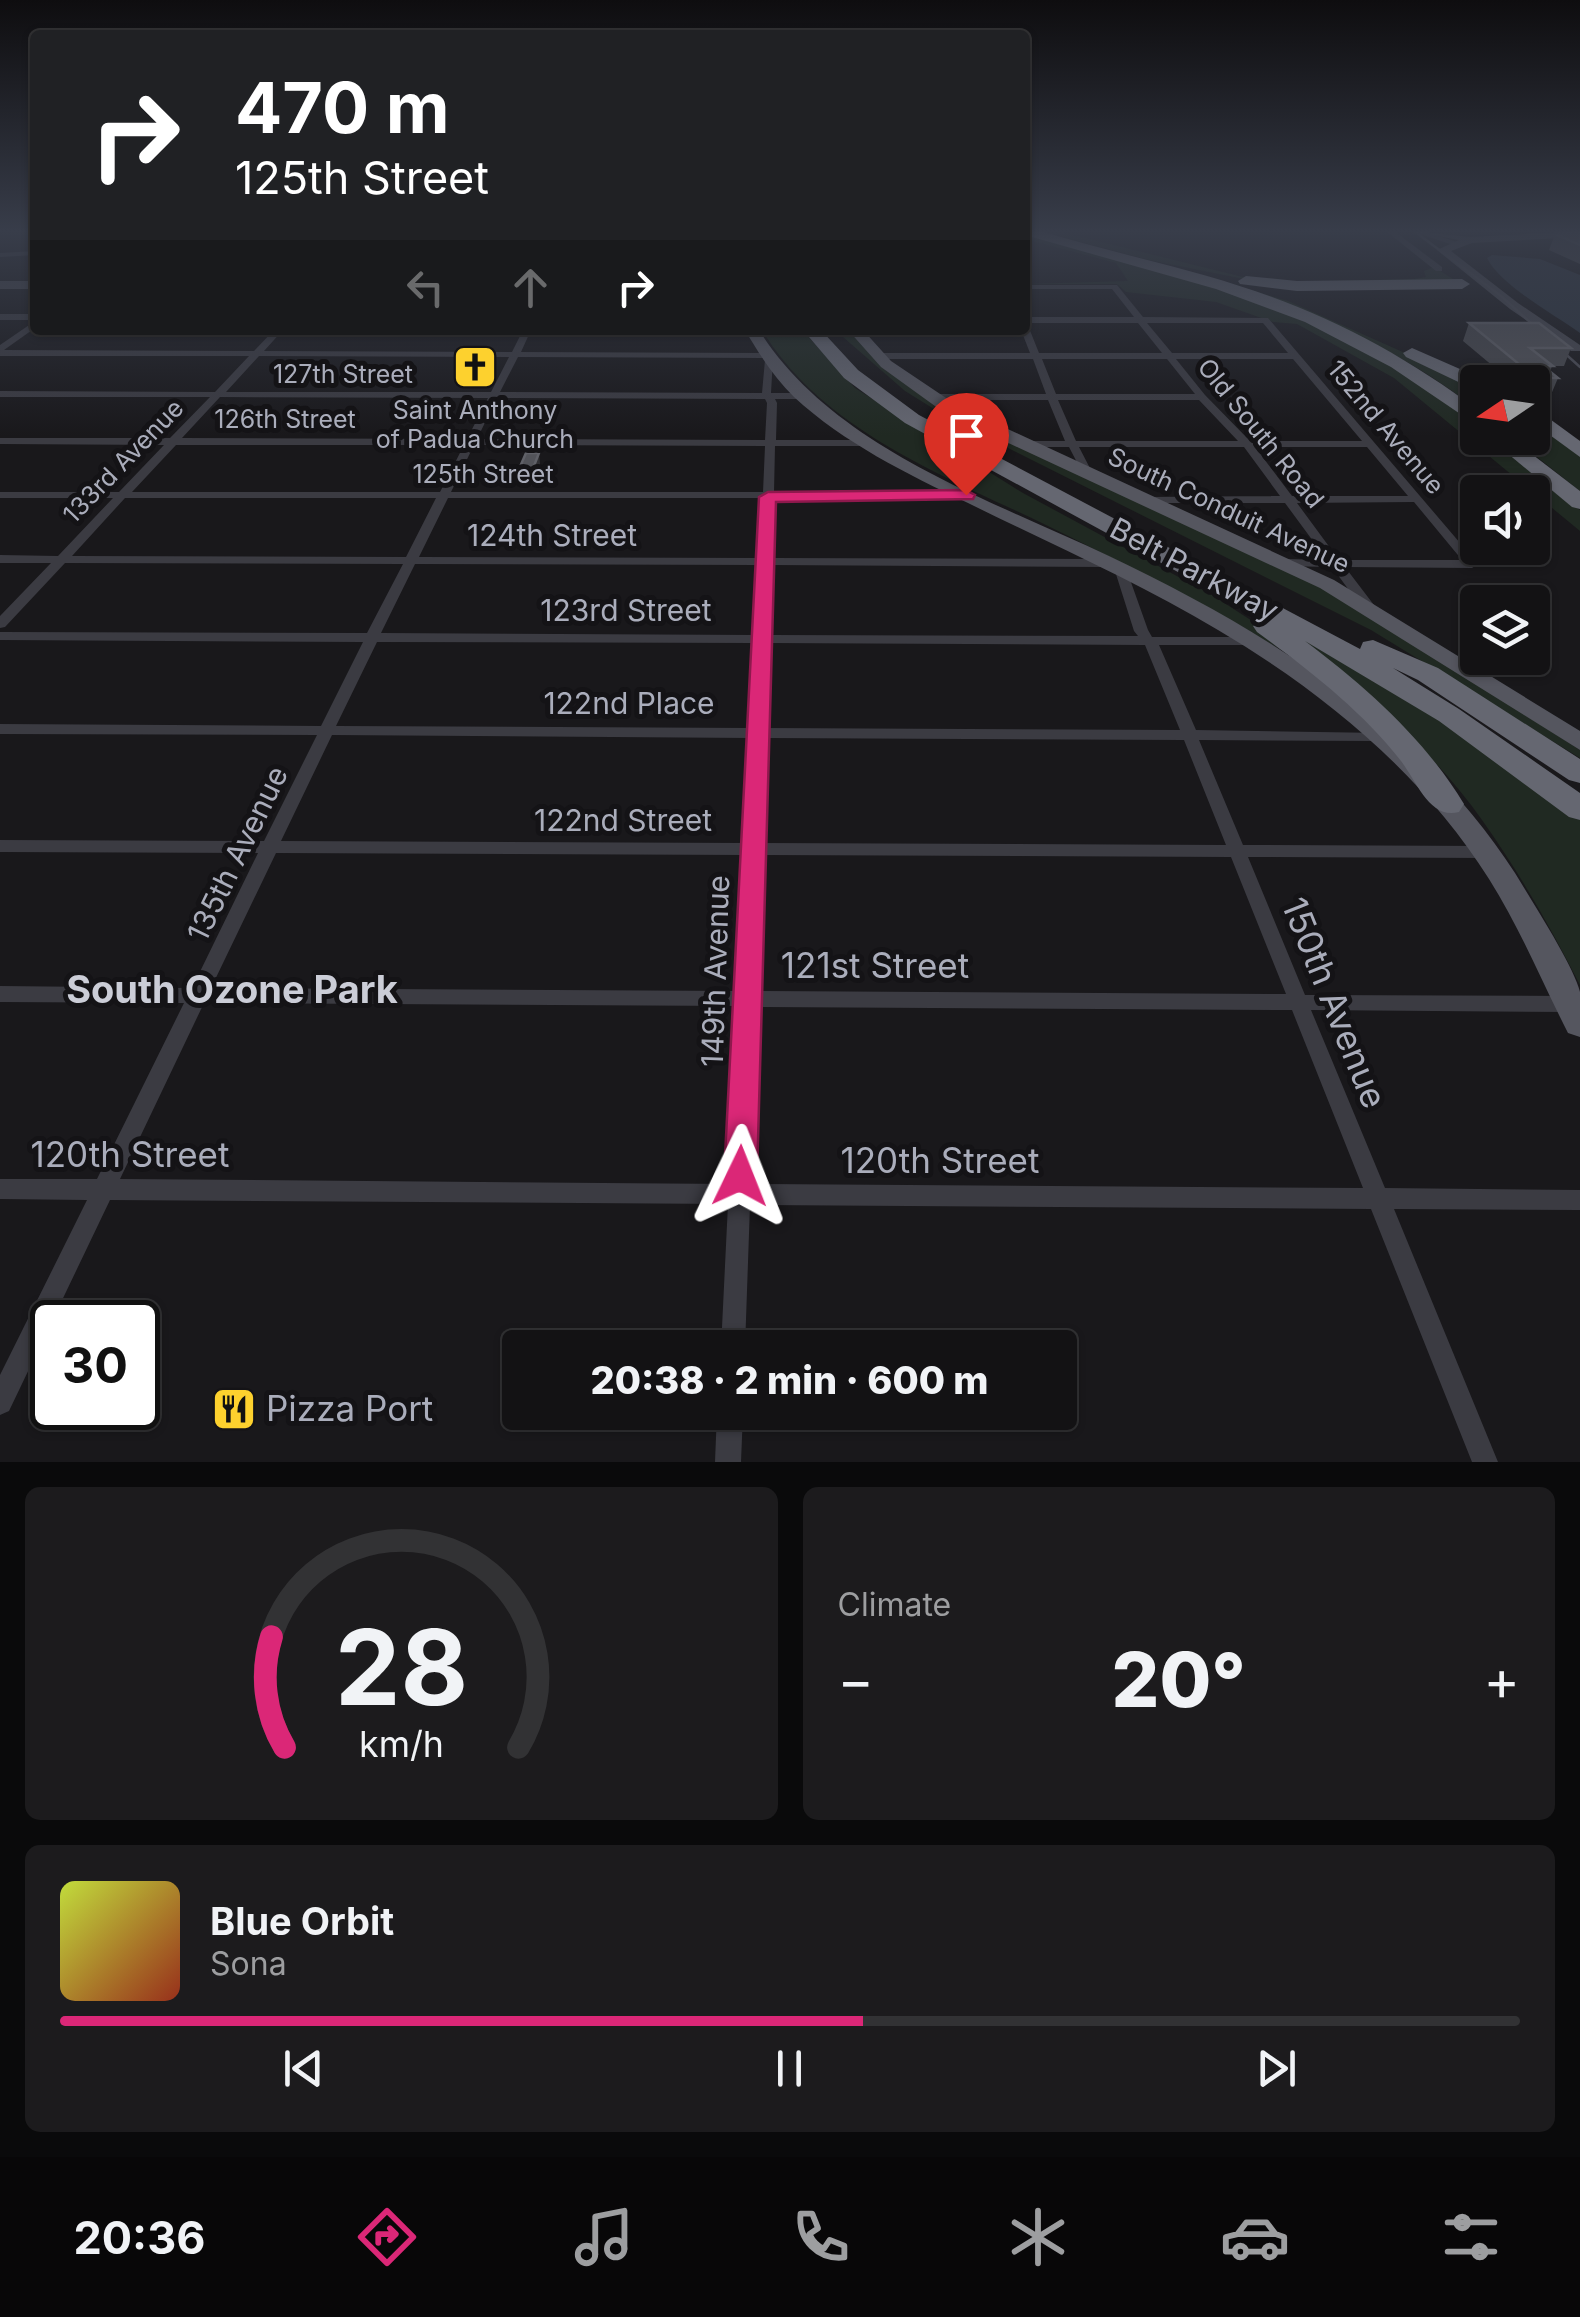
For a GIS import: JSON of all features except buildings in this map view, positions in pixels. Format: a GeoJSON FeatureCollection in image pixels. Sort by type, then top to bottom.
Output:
{"type":"FeatureCollection","features":[{"type":"Feature","properties":{"kind":"highway"},"geometry":{"type":"LineString","coordinates":[[1261,299],[1298,312],[1392,358],[1460,407]]}},
{"type":"Feature","properties":{"kind":"highway"},"geometry":{"type":"LineString","coordinates":[[1281,299],[1325,314],[1460,376]]}},
{"type":"Feature","properties":{"kind":"highway","name":"Belt Parkway"},"geometry":{"type":"LineString","coordinates":[[816,335],[844,368],[874,393],[983,460],[1242,594],[1382,674],[1506,754],[1580,809]]}},
{"type":"Feature","properties":{"kind":"highway","name":"Belt Parkway"},"geometry":{"type":"LineString","coordinates":[[832,335],[865,371],[933,419],[1334,630],[1456,702],[1580,786]]}},
{"type":"Feature","properties":{"kind":"highway"},"geometry":{"type":"LineString","coordinates":[[1550,427],[1580,451]]}},
{"type":"Feature","properties":{"kind":"highway"},"geometry":{"type":"LineString","coordinates":[[1521,455],[1580,502]]}},
{"type":"Feature","properties":{"kind":"highway"},"geometry":{"type":"LineString","coordinates":[[983,460],[1216,595],[1302,652],[1406,744],[1448,804]]}},
{"type":"Feature","properties":{"kind":"highway"},"geometry":{"type":"LineString","coordinates":[[1334,630],[1428,674],[1580,772]]}},
{"type":"Feature","properties":{"kind":"main road"},"geometry":{"type":"LineString","coordinates":[[755,335],[769,358],[805,396],[870,443],[1251,640],[1321,689],[1448,804],[1486,852],[1525,916],[1575,1014]]}},
{"type":"Feature","properties":{"kind":"main road","name":"South Conduit Avenue"},"geometry":{"type":"LineString","coordinates":[[859,335],[877,356],[930,396],[1020,444],[1285,564],[1370,609],[1580,742]]}},
{"type":"Feature","properties":{"kind":"street","name":"Old South Road"},"geometry":{"type":"LineString","coordinates":[[1124,299],[1202,397],[1247,444],[1370,609]]}},
{"type":"Feature","properties":{"kind":"street"},"geometry":{"type":"LineString","coordinates":[[1499,299],[1578,349]]}},
{"type":"Feature","properties":{"kind":"street"},"geometry":{"type":"LineString","coordinates":[[1511,299],[1578,349]]}},
{"type":"Feature","properties":{"kind":"street"},"geometry":{"type":"LineString","coordinates":[[0,318],[30,321]]}},
{"type":"Feature","properties":{"kind":"street"},"geometry":{"type":"LineString","coordinates":[[1030,320],[1142,320]]}},
{"type":"Feature","properties":{"kind":"street","name":"152nd Avenue"},"geometry":{"type":"LineString","coordinates":[[1142,320],[1264,320],[1472,564],[1337,564]]}},
{"type":"Feature","properties":{"kind":"street"},"geometry":{"type":"LineString","coordinates":[[0,351],[30,325]]}},
{"type":"Feature","properties":{"kind":"street","name":"133rd Avenue"},"geometry":{"type":"LineString","coordinates":[[0,624],[274,335]]}},
{"type":"Feature","properties":{"kind":"street","name":"135th Avenue"},"geometry":{"type":"LineString","coordinates":[[0,1402],[8,1365],[104,1190],[524,335]]}},
{"type":"Feature","properties":{"kind":"street"},"geometry":{"type":"LineString","coordinates":[[1028,335],[1088,474]]}},
{"type":"Feature","properties":{"kind":"street"},"geometry":{"type":"LineString","coordinates":[[0,351],[769,358]]}},
{"type":"Feature","properties":{"kind":"street"},"geometry":{"type":"LineString","coordinates":[[877,356],[1295,356]]}},
{"type":"Feature","properties":{"kind":"street","name":"149th Avenue"},"geometry":{"type":"LineString","coordinates":[[734,1330],[772,403],[768,396],[769,358]]}},
{"type":"Feature","properties":{"kind":"street","name":"127th Street"},"geometry":{"type":"LineString","coordinates":[[0,394],[805,396]]}},
{"type":"Feature","properties":{"kind":"street"},"geometry":{"type":"LineString","coordinates":[[930,396],[1202,397]]}},
{"type":"Feature","properties":{"kind":"street","name":"126th Street"},"geometry":{"type":"LineString","coordinates":[[0,440],[870,443]]}},
{"type":"Feature","properties":{"kind":"street"},"geometry":{"type":"LineString","coordinates":[[1020,444],[1370,444]]}},
{"type":"Feature","properties":{"kind":"street","name":"125th Street"},"geometry":{"type":"LineString","coordinates":[[0,495],[966,495]]}},
{"type":"Feature","properties":{"kind":"street"},"geometry":{"type":"LineString","coordinates":[[1147,500],[1417,499]]}},
{"type":"Feature","properties":{"kind":"street","name":"124th Street"},"geometry":{"type":"LineString","coordinates":[[0,559],[1112,567]]}},
{"type":"Feature","properties":{"kind":"street"},"geometry":{"type":"LineString","coordinates":[[1285,564],[1337,564]]}},
{"type":"Feature","properties":{"kind":"street","name":"150th Avenue"},"geometry":{"type":"LineString","coordinates":[[1112,567],[1140,631],[1155,649],[1485,1462]]}},
{"type":"Feature","properties":{"kind":"street","name":"123rd Street"},"geometry":{"type":"LineString","coordinates":[[0,636],[1251,640]]}},
{"type":"Feature","properties":{"kind":"street","name":"122nd Place"},"geometry":{"type":"LineString","coordinates":[[0,730],[1377,736]]}},
{"type":"Feature","properties":{"kind":"street","name":"122nd Street"},"geometry":{"type":"LineString","coordinates":[[0,846],[1486,852]]}},
{"type":"Feature","properties":{"kind":"street","name":"121st Street"},"geometry":{"type":"LineString","coordinates":[[0,994],[1299,1002],[1575,1014]]}},
{"type":"Feature","properties":{"kind":"street","name":"120th Street"},"geometry":{"type":"LineString","coordinates":[[0,1189],[1580,1200]]}},
{"type":"Feature","properties":{"kind":"street"},"geometry":{"type":"LineString","coordinates":[[728,1462],[729,1430]]}},
{"type":"Feature","properties":{"kind":"shaded area"},"geometry":{"type":"Polygon","coordinates":[[[1191,299],[1251,299],[1350,339],[1460,413],[1460,432],[1394,378],[1297,324],[1273,322],[1216,302],[1191,299]]]}},
{"type":"Feature","properties":{"kind":"shaded area"},"geometry":{"type":"Polygon","coordinates":[[[1267,299],[1288,301],[1460,377],[1460,397],[1406,361],[1335,326],[1267,299]]]}},
{"type":"Feature","properties":{"kind":"shaded area"},"geometry":{"type":"Polygon","coordinates":[[[1531,299],[1580,299],[1580,333],[1531,299]]]}},
{"type":"Feature","properties":{"kind":"shaded area"},"geometry":{"type":"Polygon","coordinates":[[[766,335],[807,335],[855,388],[1023,493],[1212,595],[1260,626],[1291,656],[1171,588],[889,447],[818,396],[766,335]]]}},
{"type":"Feature","properties":{"kind":"shaded area"},"geometry":{"type":"Polygon","coordinates":[[[841,335],[853,335],[888,372],[1341,596],[1580,750],[1580,758],[1371,630],[950,419],[905,391],[841,335]]]}},
{"type":"Feature","properties":{"kind":"shaded area"},"geometry":{"type":"Polygon","coordinates":[[[1550,428],[1580,454],[1580,491],[1534,455],[1550,455],[1550,428]]]}},
{"type":"Feature","properties":{"kind":"shaded area"},"geometry":{"type":"Polygon","coordinates":[[[1488,455],[1512,455],[1537,475],[1512,475],[1488,455]]]}},
{"type":"Feature","properties":{"kind":"shaded area"},"geometry":{"type":"Polygon","coordinates":[[[1550,486],[1580,510],[1580,531],[1550,506],[1550,486]]]}},
{"type":"Feature","properties":{"kind":"shaded area"},"geometry":{"type":"Polygon","coordinates":[[[1262,618],[1382,680],[1542,789],[1580,820],[1580,985],[1496,840],[1435,762],[1381,710],[1262,618]]]}},
{"type":"Feature","properties":{"kind":"tram line"},"geometry":{"type":"LineString","coordinates":[[1505,299],[1580,367]]}},
{"type":"Feature","properties":{"kind":"place","name":"Saint Anthony of Padua Church"},"geometry":{"type":"Point","coordinates":[475,367]}},
{"type":"Feature","properties":{"kind":"place","name":"Pizza Port"},"geometry":{"type":"Point","coordinates":[234,1409]}},
{"type":"Feature","properties":{"kind":"district","name":"South Ozone Park"},"geometry":{"type":"Point","coordinates":[232,990]}},
{"type":"Feature","properties":{"kind":"route"},"geometry":{"type":"LineString","coordinates":[[740,1176],[768,497],[966,495]]}}]}
